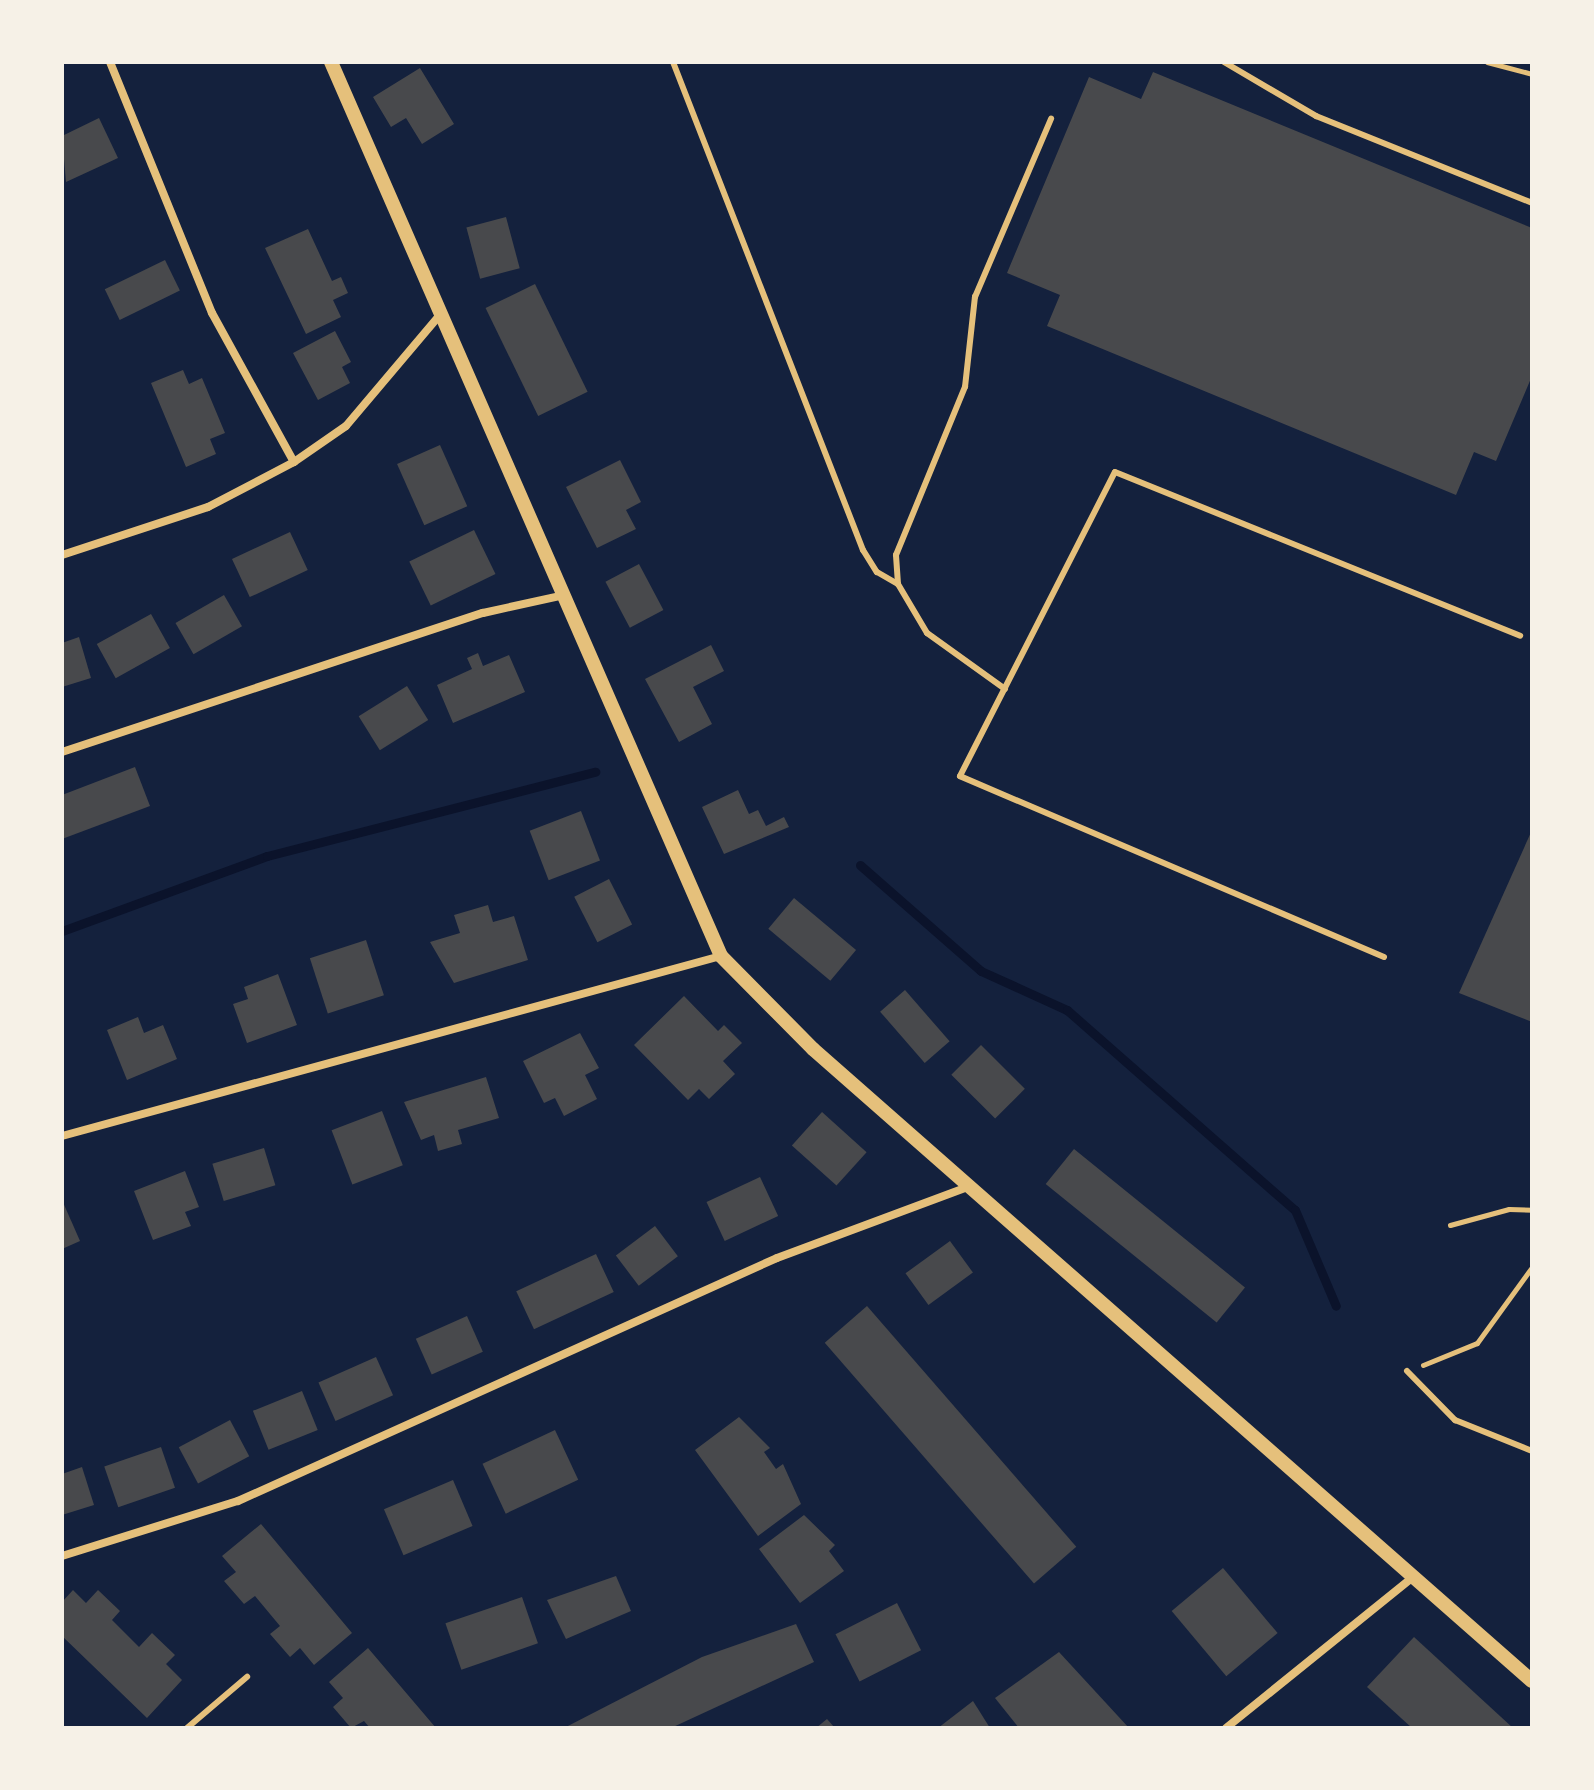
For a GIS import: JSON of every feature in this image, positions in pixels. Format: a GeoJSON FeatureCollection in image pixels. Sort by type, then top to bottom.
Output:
{"type":"FeatureCollection","features":[{"type":"Feature","properties":{"kind":"street"},"geometry":{"type":"LineString","coordinates":[[110,62],[212,313],[294,462]]}},
{"type":"Feature","properties":{"kind":"street"},"geometry":{"type":"LineString","coordinates":[[331,62],[439,316],[721,956],[971,1186],[1532,1681]]}},
{"type":"Feature","properties":{"kind":"street"},"geometry":{"type":"LineString","coordinates":[[62,555],[208,507],[294,462],[346,426],[439,316]]}},
{"type":"Feature","properties":{"kind":"street"},"geometry":{"type":"LineString","coordinates":[[62,752],[483,613],[564,595]]}},
{"type":"Feature","properties":{"kind":"street"},"geometry":{"type":"LineString","coordinates":[[62,1136],[721,956]]}},
{"type":"Feature","properties":{"kind":"street"},"geometry":{"type":"LineString","coordinates":[[62,1556],[238,1501],[777,1258],[971,1186]]}},
{"type":"Feature","properties":{"kind":"street"},"geometry":{"type":"LineString","coordinates":[[1226,1728],[1412,1578]]}},
{"type":"Feature","properties":{"kind":"lane"},"geometry":{"type":"LineString","coordinates":[[673,62],[863,550],[877,572],[898,584],[927,633],[1005,689]]}},
{"type":"Feature","properties":{"kind":"lane"},"geometry":{"type":"LineString","coordinates":[[1224,62],[1316,116],[1532,203]]}},
{"type":"Feature","properties":{"kind":"lane"},"geometry":{"type":"LineString","coordinates":[[898,584],[905,525],[965,387],[975,297],[1051,119]]}},
{"type":"Feature","properties":{"kind":"lane"},"geometry":{"type":"LineString","coordinates":[[1384,957],[960,776],[1115,472],[1520,636]]}},
{"type":"Feature","properties":{"kind":"lane"},"geometry":{"type":"LineString","coordinates":[[1407,1371],[1455,1420],[1532,1451]]}},
{"type":"Feature","properties":{"kind":"lane"},"geometry":{"type":"LineString","coordinates":[[187,1728],[247,1677]]}},
{"type":"Feature","properties":{"kind":"path"},"geometry":{"type":"LineString","coordinates":[[1487,62],[1532,74]]}},
{"type":"Feature","properties":{"kind":"path"},"geometry":{"type":"LineString","coordinates":[[1450,1225],[1509,1209],[1532,1210]]}},
{"type":"Feature","properties":{"kind":"path"},"geometry":{"type":"LineString","coordinates":[[1407,1371],[1477,1343],[1532,1267]]}},
{"type":"Feature","properties":{"kind":"building"},"geometry":{"type":"Polygon","coordinates":[[[420,68],[454,124],[422,144],[406,118],[391,127],[373,97],[420,68]]]}},
{"type":"Feature","properties":{"kind":"building"},"geometry":{"type":"Polygon","coordinates":[[[1153,72],[1532,228],[1532,376],[1496,461],[1474,452],[1456,495],[1047,326],[1060,295],[1007,273],[1089,77],[1141,99],[1153,72]]]}},
{"type":"Feature","properties":{"kind":"building"},"geometry":{"type":"Polygon","coordinates":[[[99,118],[118,158],[66,182],[62,136],[99,118]]]}},
{"type":"Feature","properties":{"kind":"building"},"geometry":{"type":"Polygon","coordinates":[[[506,217],[520,268],[480,279],[466,228],[506,217]]]}},
{"type":"Feature","properties":{"kind":"building"},"geometry":{"type":"Polygon","coordinates":[[[308,229],[332,281],[341,277],[348,293],[333,300],[341,317],[306,334],[265,248],[308,229]]]}},
{"type":"Feature","properties":{"kind":"building"},"geometry":{"type":"Polygon","coordinates":[[[165,260],[180,291],[120,320],[105,289],[165,260]]]}},
{"type":"Feature","properties":{"kind":"building"},"geometry":{"type":"Polygon","coordinates":[[[535,284],[588,392],[538,416],[486,308],[535,284]]]}},
{"type":"Feature","properties":{"kind":"building"},"geometry":{"type":"Polygon","coordinates":[[[335,331],[351,362],[342,367],[350,383],[318,400],[293,353],[335,331]]]}},
{"type":"Feature","properties":{"kind":"building"},"geometry":{"type":"Polygon","coordinates":[[[183,370],[189,384],[202,378],[225,433],[210,439],[216,454],[186,467],[151,383],[183,370]]]}},
{"type":"Feature","properties":{"kind":"building"},"geometry":{"type":"Polygon","coordinates":[[[440,445],[467,506],[424,525],[397,464],[440,445]]]}},
{"type":"Feature","properties":{"kind":"building"},"geometry":{"type":"Polygon","coordinates":[[[620,460],[641,502],[626,510],[636,529],[597,548],[566,487],[620,460]]]}},
{"type":"Feature","properties":{"kind":"building"},"geometry":{"type":"Polygon","coordinates":[[[474,530],[495,574],[431,606],[409,562],[474,530]]]}},
{"type":"Feature","properties":{"kind":"building"},"geometry":{"type":"Polygon","coordinates":[[[290,532],[308,570],[250,597],[232,559],[290,532]]]}},
{"type":"Feature","properties":{"kind":"building"},"geometry":{"type":"Polygon","coordinates":[[[639,564],[663,610],[630,628],[605,582],[639,564]]]}},
{"type":"Feature","properties":{"kind":"building"},"geometry":{"type":"Polygon","coordinates":[[[224,595],[242,626],[194,654],[176,623],[224,595]]]}},
{"type":"Feature","properties":{"kind":"building"},"geometry":{"type":"Polygon","coordinates":[[[151,614],[170,648],[116,678],[97,644],[151,614]]]}},
{"type":"Feature","properties":{"kind":"building"},"geometry":{"type":"Polygon","coordinates":[[[79,637],[91,678],[62,687],[62,643],[79,637]]]}},
{"type":"Feature","properties":{"kind":"building"},"geometry":{"type":"Polygon","coordinates":[[[711,645],[724,671],[693,687],[712,724],[679,742],[645,679],[711,645]]]}},
{"type":"Feature","properties":{"kind":"building"},"geometry":{"type":"Polygon","coordinates":[[[478,653],[483,666],[509,655],[525,692],[453,723],[437,685],[472,669],[467,658],[478,653]]]}},
{"type":"Feature","properties":{"kind":"building"},"geometry":{"type":"Polygon","coordinates":[[[407,686],[428,720],[380,750],[359,716],[407,686]]]}},
{"type":"Feature","properties":{"kind":"building"},"geometry":{"type":"Polygon","coordinates":[[[135,767],[150,806],[62,839],[62,795],[135,767]]]}},
{"type":"Feature","properties":{"kind":"building"},"geometry":{"type":"Polygon","coordinates":[[[738,790],[749,814],[758,810],[766,826],[784,817],[789,827],[724,854],[702,807],[738,790]]]}},
{"type":"Feature","properties":{"kind":"building"},"geometry":{"type":"Polygon","coordinates":[[[581,811],[600,860],[549,880],[530,831],[581,811]]]}},
{"type":"Feature","properties":{"kind":"building"},"geometry":{"type":"Polygon","coordinates":[[[1532,830],[1532,1022],[1459,993],[1532,830]]]}},
{"type":"Feature","properties":{"kind":"building"},"geometry":{"type":"Polygon","coordinates":[[[609,879],[632,924],[597,942],[574,897],[609,879]]]}},
{"type":"Feature","properties":{"kind":"building"},"geometry":{"type":"Polygon","coordinates":[[[794,898],[856,950],[830,981],[768,929],[794,898]]]}},
{"type":"Feature","properties":{"kind":"building"},"geometry":{"type":"Polygon","coordinates":[[[488,905],[493,922],[514,916],[528,960],[454,983],[430,942],[460,933],[454,915],[488,905]]]}},
{"type":"Feature","properties":{"kind":"building"},"geometry":{"type":"Polygon","coordinates":[[[366,940],[384,995],[328,1013],[310,958],[366,940]]]}},
{"type":"Feature","properties":{"kind":"building"},"geometry":{"type":"Polygon","coordinates":[[[278,974],[297,1025],[247,1043],[233,1004],[248,999],[244,987],[278,974]]]}},
{"type":"Feature","properties":{"kind":"building"},"geometry":{"type":"Polygon","coordinates":[[[905,990],[950,1041],[925,1063],[880,1012],[905,990]]]}},
{"type":"Feature","properties":{"kind":"building"},"geometry":{"type":"Polygon","coordinates":[[[684,996],[718,1031],[724,1025],[742,1043],[723,1061],[735,1074],[709,1099],[699,1089],[688,1100],[634,1045],[684,996]]]}},
{"type":"Feature","properties":{"kind":"building"},"geometry":{"type":"Polygon","coordinates":[[[138,1017],[144,1033],[163,1025],[177,1059],[127,1080],[107,1030],[138,1017]]]}},
{"type":"Feature","properties":{"kind":"building"},"geometry":{"type":"Polygon","coordinates":[[[580,1033],[599,1068],[585,1075],[597,1099],[564,1116],[555,1098],[544,1103],[523,1061],[580,1033]]]}},
{"type":"Feature","properties":{"kind":"building"},"geometry":{"type":"Polygon","coordinates":[[[981,1045],[1025,1089],[995,1119],[951,1075],[981,1045]]]}},
{"type":"Feature","properties":{"kind":"building"},"geometry":{"type":"Polygon","coordinates":[[[486,1077],[499,1118],[458,1130],[462,1144],[438,1151],[434,1135],[421,1140],[404,1102],[486,1077]]]}},
{"type":"Feature","properties":{"kind":"building"},"geometry":{"type":"Polygon","coordinates":[[[382,1111],[403,1165],[352,1184],[332,1130],[382,1111]]]}},
{"type":"Feature","properties":{"kind":"building"},"geometry":{"type":"Polygon","coordinates":[[[822,1112],[867,1152],[836,1186],[792,1145],[822,1112]]]}},
{"type":"Feature","properties":{"kind":"building"},"geometry":{"type":"Polygon","coordinates":[[[264,1148],[275,1185],[224,1201],[212,1164],[264,1148]]]}},
{"type":"Feature","properties":{"kind":"building"},"geometry":{"type":"Polygon","coordinates":[[[1074,1149],[1245,1287],[1217,1322],[1046,1184],[1074,1149]]]}},
{"type":"Feature","properties":{"kind":"building"},"geometry":{"type":"Polygon","coordinates":[[[185,1171],[199,1207],[185,1212],[191,1226],[153,1240],[134,1191],[185,1171]]]}},
{"type":"Feature","properties":{"kind":"building"},"geometry":{"type":"Polygon","coordinates":[[[760,1177],[778,1216],[725,1241],[707,1202],[760,1177]]]}},
{"type":"Feature","properties":{"kind":"building"},"geometry":{"type":"Polygon","coordinates":[[[62,1200],[80,1241],[62,1249],[62,1200]]]}},
{"type":"Feature","properties":{"kind":"building"},"geometry":{"type":"Polygon","coordinates":[[[655,1226],[678,1256],[639,1286],[616,1255],[655,1226]]]}},
{"type":"Feature","properties":{"kind":"building"},"geometry":{"type":"Polygon","coordinates":[[[950,1241],[973,1273],[928,1305],[906,1273],[950,1241]]]}},
{"type":"Feature","properties":{"kind":"building"},"geometry":{"type":"Polygon","coordinates":[[[596,1254],[614,1292],[534,1329],[516,1291],[596,1254]]]}},
{"type":"Feature","properties":{"kind":"building"},"geometry":{"type":"Polygon","coordinates":[[[867,1306],[1076,1547],[1034,1583],[825,1343],[867,1306]]]}},
{"type":"Feature","properties":{"kind":"building"},"geometry":{"type":"Polygon","coordinates":[[[467,1316],[483,1352],[432,1374],[416,1339],[467,1316]]]}},
{"type":"Feature","properties":{"kind":"building"},"geometry":{"type":"Polygon","coordinates":[[[376,1357],[393,1395],[336,1421],[318,1383],[376,1357]]]}},
{"type":"Feature","properties":{"kind":"building"},"geometry":{"type":"Polygon","coordinates":[[[302,1391],[318,1430],[269,1450],[253,1411],[302,1391]]]}},
{"type":"Feature","properties":{"kind":"building"},"geometry":{"type":"Polygon","coordinates":[[[739,1417],[770,1448],[764,1452],[776,1469],[783,1464],[801,1504],[758,1536],[695,1450],[739,1417]]]}},
{"type":"Feature","properties":{"kind":"building"},"geometry":{"type":"Polygon","coordinates":[[[230,1420],[249,1456],[198,1483],[179,1447],[230,1420]]]}},
{"type":"Feature","properties":{"kind":"building"},"geometry":{"type":"Polygon","coordinates":[[[555,1430],[578,1480],[506,1514],[482,1464],[555,1430]]]}},
{"type":"Feature","properties":{"kind":"building"},"geometry":{"type":"Polygon","coordinates":[[[161,1447],[175,1488],[118,1507],[104,1467],[161,1447]]]}},
{"type":"Feature","properties":{"kind":"building"},"geometry":{"type":"Polygon","coordinates":[[[82,1467],[94,1505],[62,1515],[62,1474],[82,1467]]]}},
{"type":"Feature","properties":{"kind":"building"},"geometry":{"type":"Polygon","coordinates":[[[453,1480],[473,1526],[403,1555],[384,1509],[453,1480]]]}},
{"type":"Feature","properties":{"kind":"building"},"geometry":{"type":"Polygon","coordinates":[[[804,1515],[835,1545],[829,1551],[844,1571],[800,1603],[759,1549],[804,1515]]]}},
{"type":"Feature","properties":{"kind":"building"},"geometry":{"type":"Polygon","coordinates":[[[261,1524],[352,1633],[314,1665],[300,1648],[290,1657],[270,1634],[280,1626],[255,1596],[244,1604],[224,1581],[236,1572],[222,1556],[261,1524]]]}},
{"type":"Feature","properties":{"kind":"building"},"geometry":{"type":"Polygon","coordinates":[[[1223,1568],[1278,1633],[1226,1676],[1172,1611],[1223,1568]]]}},
{"type":"Feature","properties":{"kind":"building"},"geometry":{"type":"Polygon","coordinates":[[[616,1576],[631,1611],[566,1639],[547,1600],[616,1576]]]}},
{"type":"Feature","properties":{"kind":"building"},"geometry":{"type":"Polygon","coordinates":[[[73,1590],[86,1603],[98,1590],[120,1611],[112,1620],[139,1647],[152,1633],[175,1655],[166,1664],[182,1680],[147,1718],[62,1636],[62,1602],[73,1590]]]}},
{"type":"Feature","properties":{"kind":"building"},"geometry":{"type":"Polygon","coordinates":[[[522,1597],[538,1643],[461,1670],[445,1623],[522,1597]]]}},
{"type":"Feature","properties":{"kind":"building"},"geometry":{"type":"Polygon","coordinates":[[[897,1603],[921,1650],[860,1682],[836,1634],[897,1603]]]}},
{"type":"Feature","properties":{"kind":"building"},"geometry":{"type":"Polygon","coordinates":[[[796,1624],[814,1662],[671,1728],[564,1728],[702,1657],[796,1624]]]}},
{"type":"Feature","properties":{"kind":"building"},"geometry":{"type":"Polygon","coordinates":[[[1414,1637],[1513,1728],[1412,1728],[1367,1687],[1414,1637]]]}},
{"type":"Feature","properties":{"kind":"building"},"geometry":{"type":"Polygon","coordinates":[[[368,1648],[436,1728],[370,1728],[364,1721],[351,1728],[333,1707],[343,1698],[329,1682],[368,1648]]]}},
{"type":"Feature","properties":{"kind":"building"},"geometry":{"type":"Polygon","coordinates":[[[1059,1652],[1129,1728],[1019,1728],[995,1698],[1059,1652]]]}},
{"type":"Feature","properties":{"kind":"building"},"geometry":{"type":"Polygon","coordinates":[[[973,1701],[990,1728],[938,1728],[973,1701]]]}},
{"type":"Feature","properties":{"kind":"building"},"geometry":{"type":"Polygon","coordinates":[[[827,1719],[835,1728],[816,1728],[827,1719]]]}},
{"type":"Feature","properties":{"kind":"waterway"},"geometry":{"type":"LineString","coordinates":[[62,931],[267,856],[595,772]]}},
{"type":"Feature","properties":{"kind":"waterway"},"geometry":{"type":"LineString","coordinates":[[860,865],[981,971],[1067,1010],[1295,1210],[1336,1306]]}}]}
